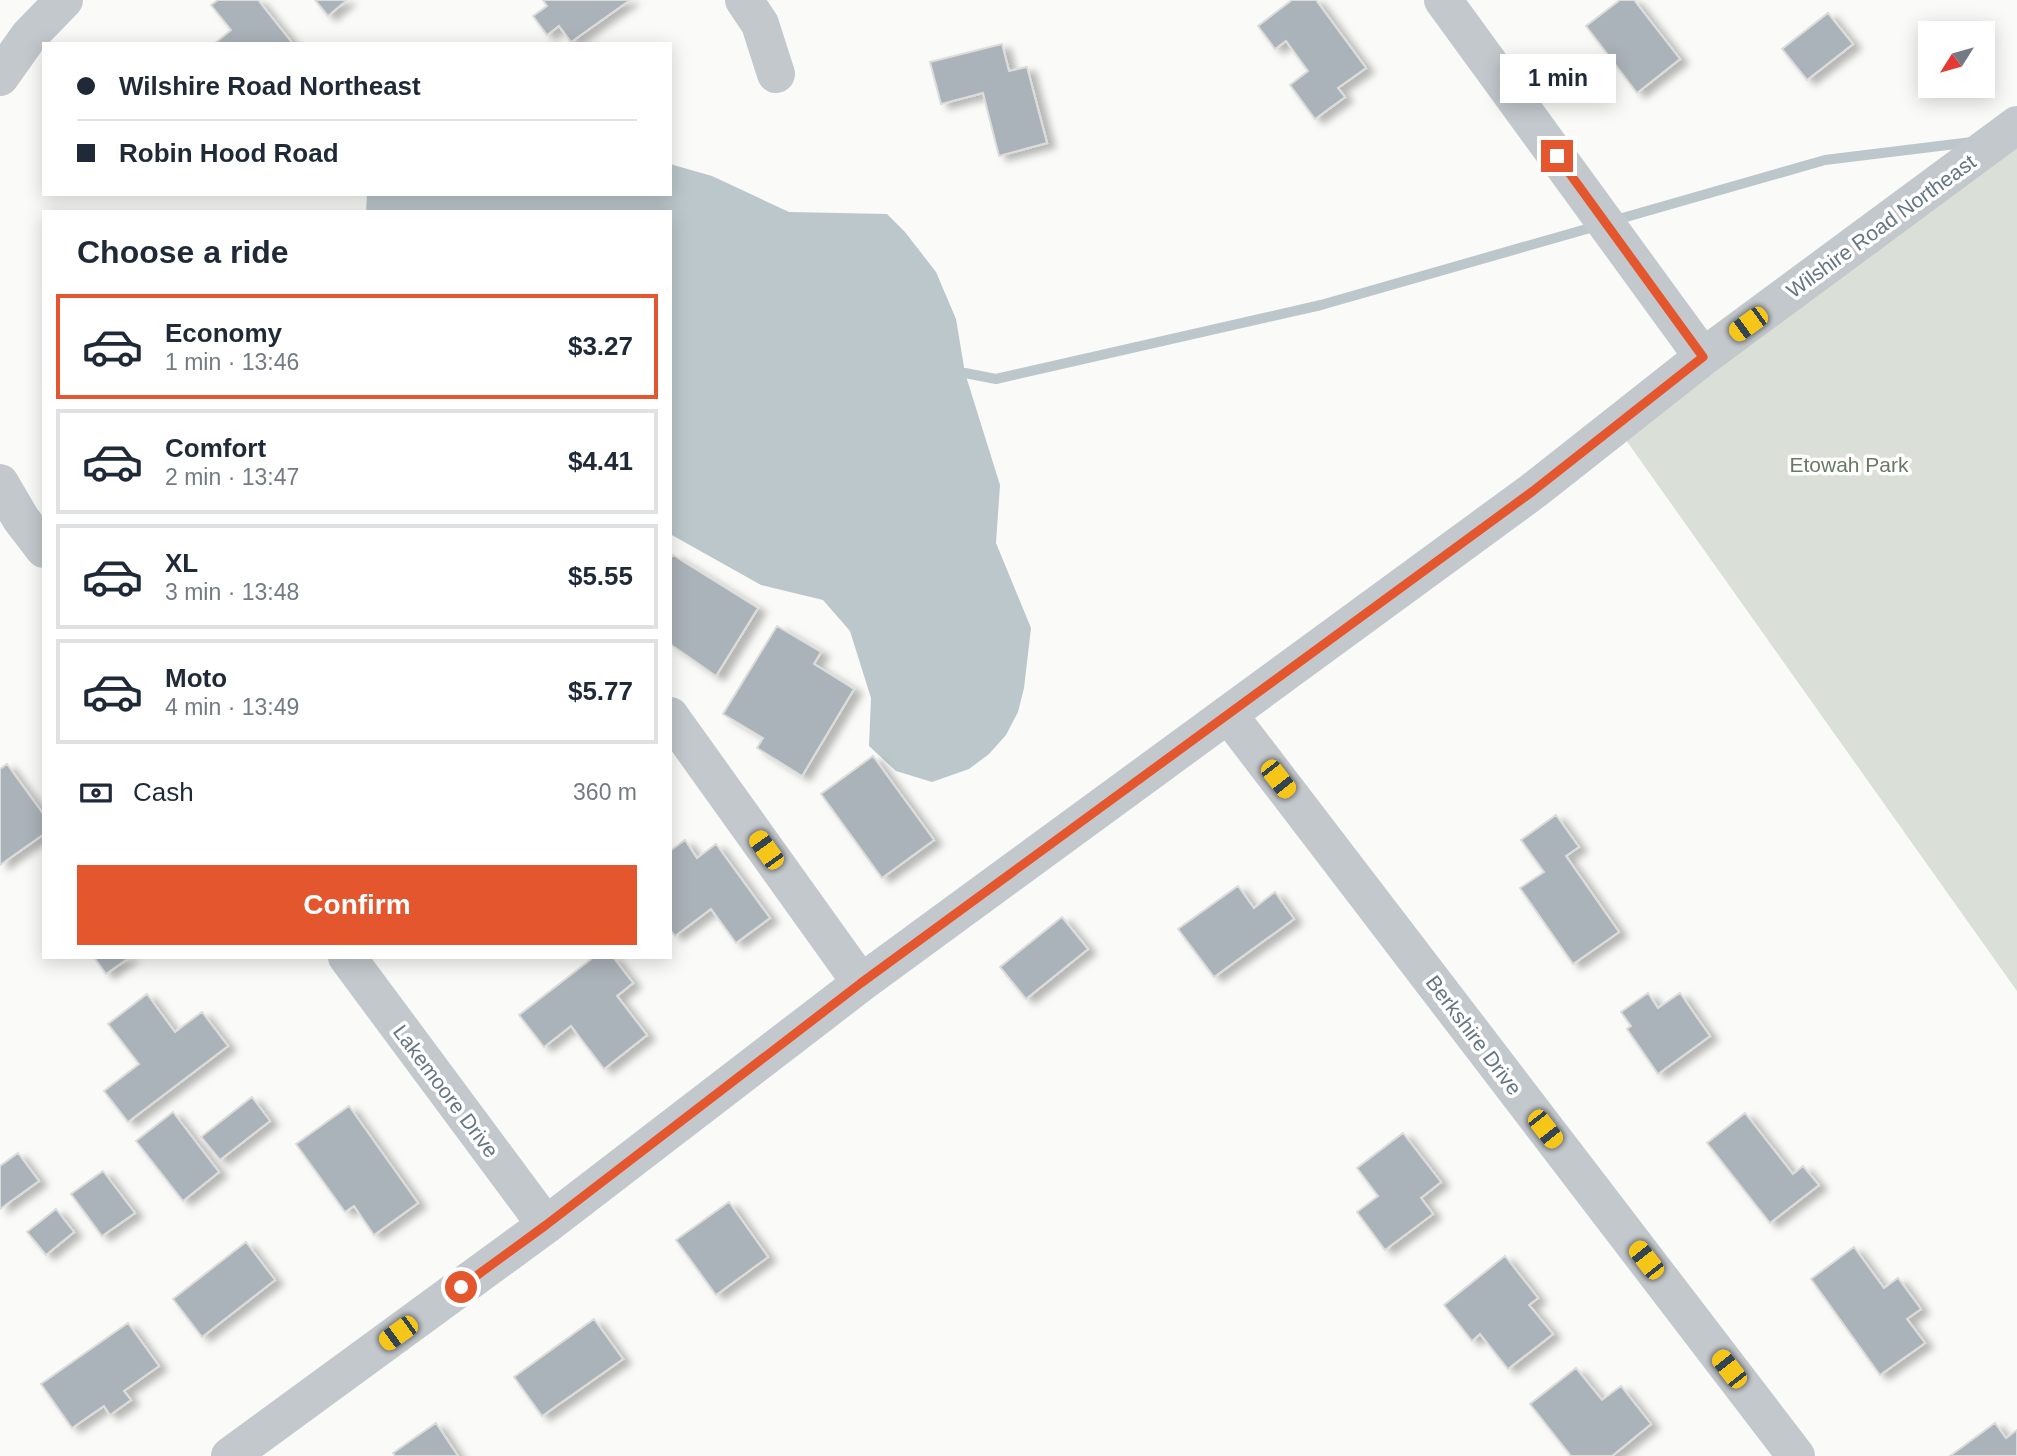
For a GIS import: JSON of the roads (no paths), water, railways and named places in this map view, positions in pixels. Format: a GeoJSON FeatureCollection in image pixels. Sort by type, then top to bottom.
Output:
{"type":"FeatureCollection","features":[{"type":"Feature","properties":{"kind":"street"},"geometry":{"type":"LineString","coordinates":[[0,77],[29,36],[65,0]]}},
{"type":"Feature","properties":{"kind":"street"},"geometry":{"type":"LineString","coordinates":[[744,0],[760,24],[776,74]]}},
{"type":"Feature","properties":{"kind":"street"},"geometry":{"type":"LineString","coordinates":[[1443,0],[1703,357]]}},
{"type":"Feature","properties":{"kind":"street","name":"Wilshire Road Northeast"},"geometry":{"type":"LineString","coordinates":[[247,1451],[861,983],[1533,491],[1703,357],[2017,125]]}},
{"type":"Feature","properties":{"kind":"street"},"geometry":{"type":"LineString","coordinates":[[0,482],[21,519],[42,546]]}},
{"type":"Feature","properties":{"kind":"street","name":"Berkshire Drive"},"geometry":{"type":"LineString","coordinates":[[1228,714],[1796,1456]]}},
{"type":"Feature","properties":{"kind":"street"},"geometry":{"type":"LineString","coordinates":[[672,719],[861,983]]}},
{"type":"Feature","properties":{"kind":"street","name":"Lakemoore Drive"},"geometry":{"type":"LineString","coordinates":[[348,959],[546,1225]]}},
{"type":"Feature","properties":{"kind":"waterway"},"geometry":{"type":"LineString","coordinates":[[1612,221],[1825,160],[1972,142]]}},
{"type":"Feature","properties":{"kind":"waterway"},"geometry":{"type":"LineString","coordinates":[[965,373],[996,379],[1321,305],[1597,226]]}},
{"type":"Feature","properties":{"kind":"park label","name":"Etowah Park"},"geometry":{"type":"Point","coordinates":[1849,464]}}]}
